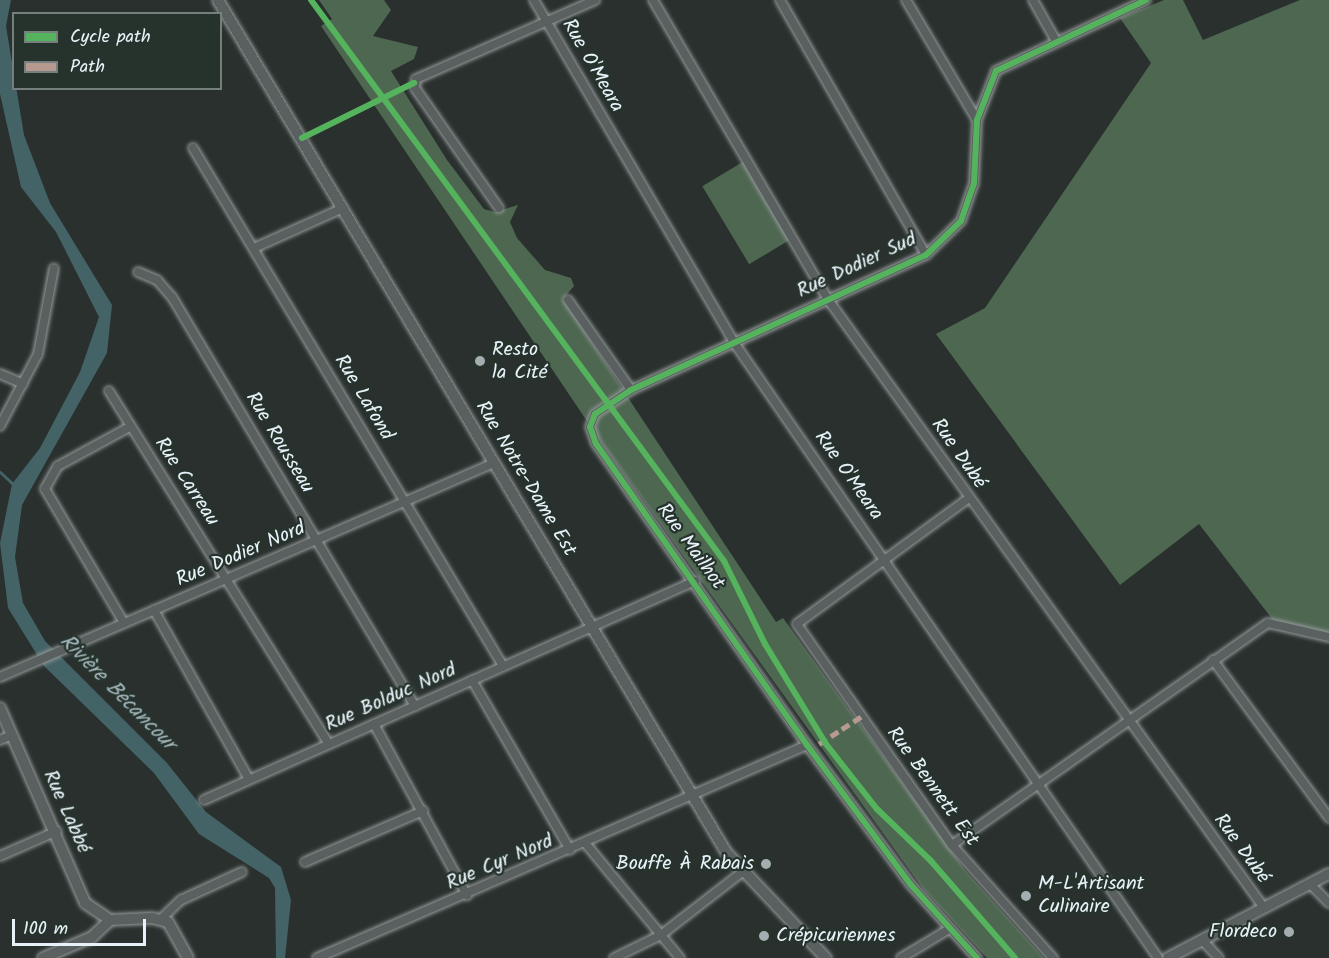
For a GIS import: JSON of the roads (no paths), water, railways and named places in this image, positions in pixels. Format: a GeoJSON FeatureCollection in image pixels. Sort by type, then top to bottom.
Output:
{"type":"FeatureCollection","features":[{"type":"Feature","properties":{"kind":"street","name":"Rue Notre-Dame Est"},"geometry":{"type":"LineString","coordinates":[[218,0],[741,873],[826,958]]}},
{"type":"Feature","properties":{"kind":"street","name":"Rue O'Meara"},"geometry":{"type":"LineString","coordinates":[[534,0],[733,341],[886,558],[1158,958]]}},
{"type":"Feature","properties":{"kind":"street"},"geometry":{"type":"LineString","coordinates":[[499,208],[414,83],[421,75],[595,0]]}},
{"type":"Feature","properties":{"kind":"street","name":"Rue Dubé"},"geometry":{"type":"LineString","coordinates":[[653,0],[827,298],[1126,721],[1264,908]]}},
{"type":"Feature","properties":{"kind":"street"},"geometry":{"type":"LineString","coordinates":[[780,0],[926,255]]}},
{"type":"Feature","properties":{"kind":"street"},"geometry":{"type":"LineString","coordinates":[[906,0],[977,120]]}},
{"type":"Feature","properties":{"kind":"street"},"geometry":{"type":"LineString","coordinates":[[1034,0],[1055,39]]}},
{"type":"Feature","properties":{"kind":"street","name":"Rue Dodier Sud"},"geometry":{"type":"LineString","coordinates":[[631,390],[733,341],[926,255],[961,220],[974,183],[977,120],[996,71],[1055,39],[1146,0]]}},
{"type":"Feature","properties":{"kind":"street","name":"Rue Lafond"},"geometry":{"type":"LineString","coordinates":[[193,148],[503,666]]}},
{"type":"Feature","properties":{"kind":"street"},"geometry":{"type":"LineString","coordinates":[[254,248],[343,208]]}},
{"type":"Feature","properties":{"kind":"street"},"geometry":{"type":"LineString","coordinates":[[0,426],[38,354],[54,268]]}},
{"type":"Feature","properties":{"kind":"street","name":"Rue Rousseau"},"geometry":{"type":"LineString","coordinates":[[138,272],[168,291],[415,706]]}},
{"type":"Feature","properties":{"kind":"street"},"geometry":{"type":"LineString","coordinates":[[568,300],[631,390]]}},
{"type":"Feature","properties":{"kind":"street"},"geometry":{"type":"LineString","coordinates":[[0,374],[23,384]]}},
{"type":"Feature","properties":{"kind":"street","name":"Rue Mailhot"},"geometry":{"type":"LineString","coordinates":[[631,390],[595,414],[591,434],[807,745],[949,929],[977,958]]}},
{"type":"Feature","properties":{"kind":"street","name":"Rue Carreau"},"geometry":{"type":"LineString","coordinates":[[109,391],[228,578],[329,744]]}},
{"type":"Feature","properties":{"kind":"street"},"geometry":{"type":"LineString","coordinates":[[124,623],[45,489],[53,470],[131,426]]}},
{"type":"Feature","properties":{"kind":"street","name":"Rue Dodier Nord"},"geometry":{"type":"LineString","coordinates":[[0,677],[494,463]]}},
{"type":"Feature","properties":{"kind":"street"},"geometry":{"type":"LineString","coordinates":[[886,558],[969,498]]}},
{"type":"Feature","properties":{"kind":"street","name":"Rue Bennett Est"},"geometry":{"type":"LineString","coordinates":[[886,558],[797,624],[952,845],[1053,958]]}},
{"type":"Feature","properties":{"kind":"street","name":"Rue Bolduc Nord"},"geometry":{"type":"LineString","coordinates":[[204,800],[695,581]]}},
{"type":"Feature","properties":{"kind":"street"},"geometry":{"type":"LineString","coordinates":[[154,610],[249,778]]}},
{"type":"Feature","properties":{"kind":"street"},"geometry":{"type":"LineString","coordinates":[[952,845],[1038,782],[1268,623],[1329,637]]}},
{"type":"Feature","properties":{"kind":"street"},"geometry":{"type":"LineString","coordinates":[[1213,660],[1329,818]]}},
{"type":"Feature","properties":{"kind":"street"},"geometry":{"type":"LineString","coordinates":[[472,680],[570,850]]}},
{"type":"Feature","properties":{"kind":"street","name":"Rue Labbé"},"geometry":{"type":"LineString","coordinates":[[0,708],[57,831],[85,903],[110,920]]}},
{"type":"Feature","properties":{"kind":"street"},"geometry":{"type":"LineString","coordinates":[[374,724],[467,895]]}},
{"type":"Feature","properties":{"kind":"street"},"geometry":{"type":"LineString","coordinates":[[0,740],[12,735]]}},
{"type":"Feature","properties":{"kind":"street","name":"Rue Cyr Nord"},"geometry":{"type":"LineString","coordinates":[[317,958],[586,844],[807,745]]}},
{"type":"Feature","properties":{"kind":"street"},"geometry":{"type":"LineString","coordinates":[[305,862],[423,811]]}},
{"type":"Feature","properties":{"kind":"street"},"geometry":{"type":"LineString","coordinates":[[0,855],[57,831]]}},
{"type":"Feature","properties":{"kind":"street"},"geometry":{"type":"LineString","coordinates":[[586,844],[680,958]]}},
{"type":"Feature","properties":{"kind":"street"},"geometry":{"type":"LineString","coordinates":[[161,919],[181,900],[242,872]]}},
{"type":"Feature","properties":{"kind":"street"},"geometry":{"type":"LineString","coordinates":[[614,958],[661,935],[741,873]]}},
{"type":"Feature","properties":{"kind":"street"},"geometry":{"type":"LineString","coordinates":[[1168,958],[1329,874]]}},
{"type":"Feature","properties":{"kind":"street"},"geometry":{"type":"LineString","coordinates":[[1310,884],[1329,903]]}},
{"type":"Feature","properties":{"kind":"street"},"geometry":{"type":"LineString","coordinates":[[43,958],[92,937],[110,920],[161,919],[174,929],[188,958]]}},
{"type":"Feature","properties":{"kind":"street"},"geometry":{"type":"LineString","coordinates":[[901,958],[949,929]]}},
{"type":"Feature","properties":{"kind":"street"},"geometry":{"type":"LineString","coordinates":[[1203,941],[1219,958]]}},
{"type":"Feature","properties":{"kind":"water"},"geometry":{"type":"Polygon","coordinates":[[[0,0],[11,0],[6,26],[12,62],[12,90],[17,90],[24,135],[50,203],[112,305],[107,353],[22,505],[15,557],[23,603],[45,641],[167,763],[206,812],[281,867],[291,900],[285,958],[276,958],[275,888],[269,878],[199,834],[154,773],[44,666],[8,608],[0,543],[12,484],[40,448],[80,372],[99,317],[56,232],[21,187],[0,94],[0,0]]]}},
{"type":"Feature","properties":{"kind":"waterway"},"geometry":{"type":"LineString","coordinates":[[0,472],[14,485]]}},
{"type":"Feature","properties":{"kind":"place","name":"Resto la Cité"},"geometry":{"type":"Point","coordinates":[480,361]}},
{"type":"Feature","properties":{"kind":"place","name":"Bouffe À Rabais"},"geometry":{"type":"Point","coordinates":[766,864]}},
{"type":"Feature","properties":{"kind":"place","name":"M-L'Artisant Culinaire"},"geometry":{"type":"Point","coordinates":[1026,896]}},
{"type":"Feature","properties":{"kind":"place","name":"Flordeco"},"geometry":{"type":"Point","coordinates":[1289,932]}},
{"type":"Feature","properties":{"kind":"place","name":"Crépicuriennes"},"geometry":{"type":"Point","coordinates":[764,936]}},
{"type":"Feature","properties":{"kind":"water label","name":"Rivière Bécancour"},"geometry":{"type":"Point","coordinates":[117,693]}}]}
